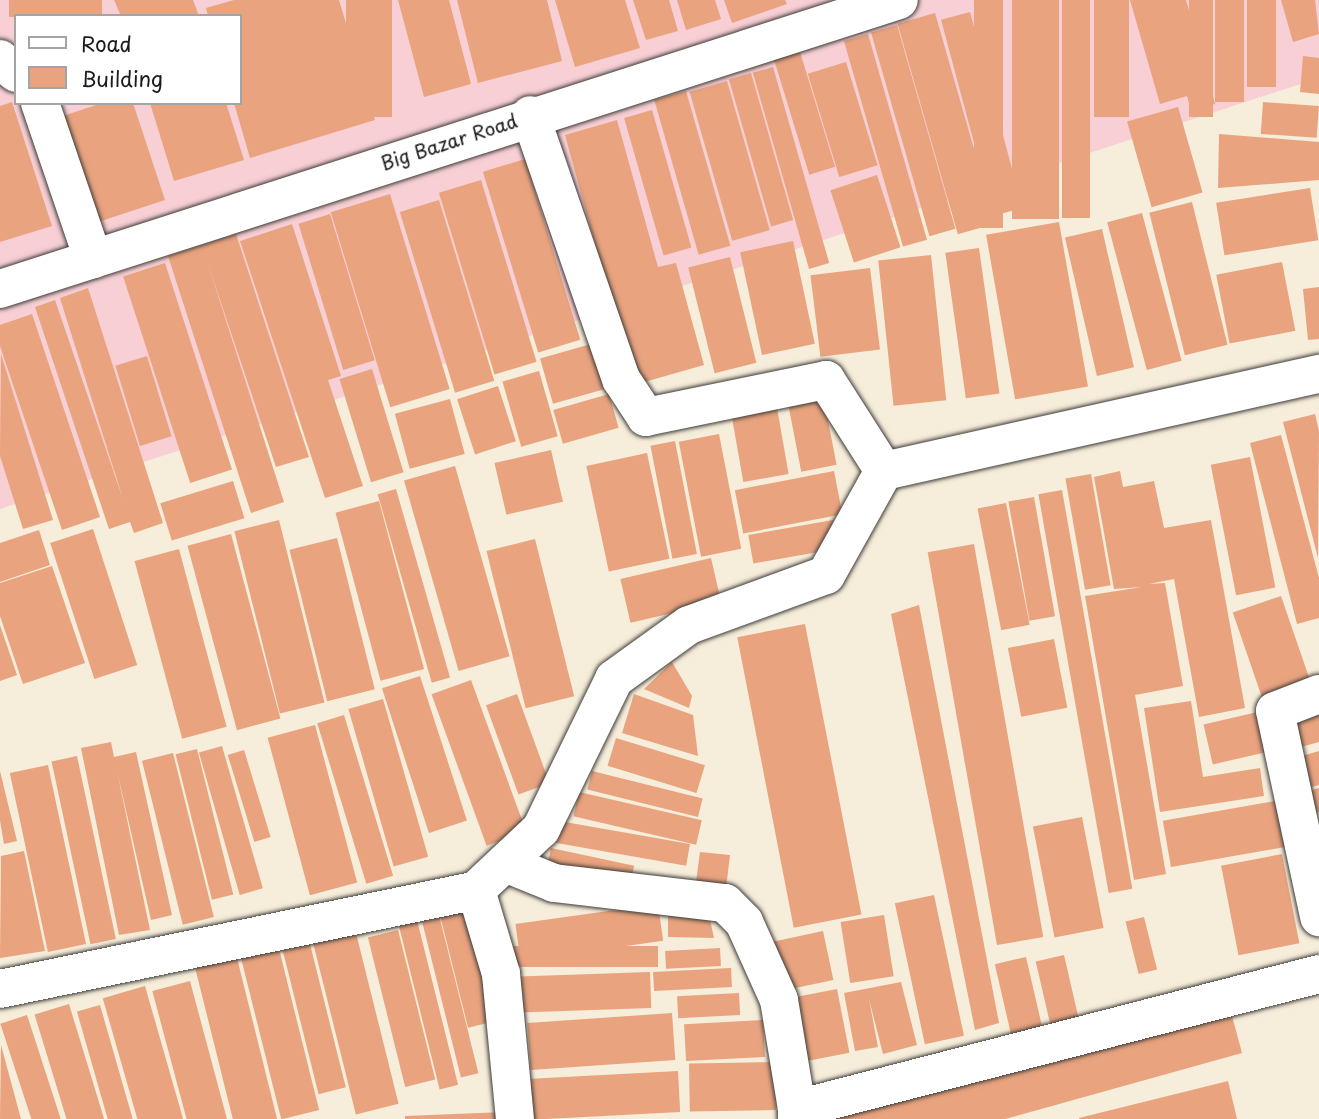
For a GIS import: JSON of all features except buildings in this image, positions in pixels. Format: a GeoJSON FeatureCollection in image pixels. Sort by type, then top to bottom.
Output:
{"type":"FeatureCollection","features":[{"type":"Feature","properties":{"kind":"street","name":"Big Bazar Road"},"geometry":{"type":"LineString","coordinates":[[0,289],[530,115],[900,0]]}},
{"type":"Feature","properties":{"kind":"street"},"geometry":{"type":"LineString","coordinates":[[0,59],[14,71]]}},
{"type":"Feature","properties":{"kind":"street"},"geometry":{"type":"LineString","coordinates":[[41,105],[93,260]]}},
{"type":"Feature","properties":{"kind":"street"},"geometry":{"type":"LineString","coordinates":[[530,115],[621,379],[646,416],[826,380],[884,471]]}},
{"type":"Feature","properties":{"kind":"street"},"geometry":{"type":"LineString","coordinates":[[0,989],[476,890],[541,829],[614,679],[689,625],[825,575],[884,471],[1319,374]]}},
{"type":"Feature","properties":{"kind":"street"},"geometry":{"type":"LineString","coordinates":[[1319,694],[1275,711],[1319,916]]}},
{"type":"Feature","properties":{"kind":"street"},"geometry":{"type":"LineString","coordinates":[[505,863],[554,883],[725,903],[744,922],[779,1000],[797,1114],[1319,974]]}},
{"type":"Feature","properties":{"kind":"street"},"geometry":{"type":"LineString","coordinates":[[476,890],[501,974],[515,1119]]}},
{"type":"Feature","properties":{"kind":"shaded area"},"geometry":{"type":"Polygon","coordinates":[[[0,0],[1319,0],[1319,78],[0,509],[0,0]]]}}]}
